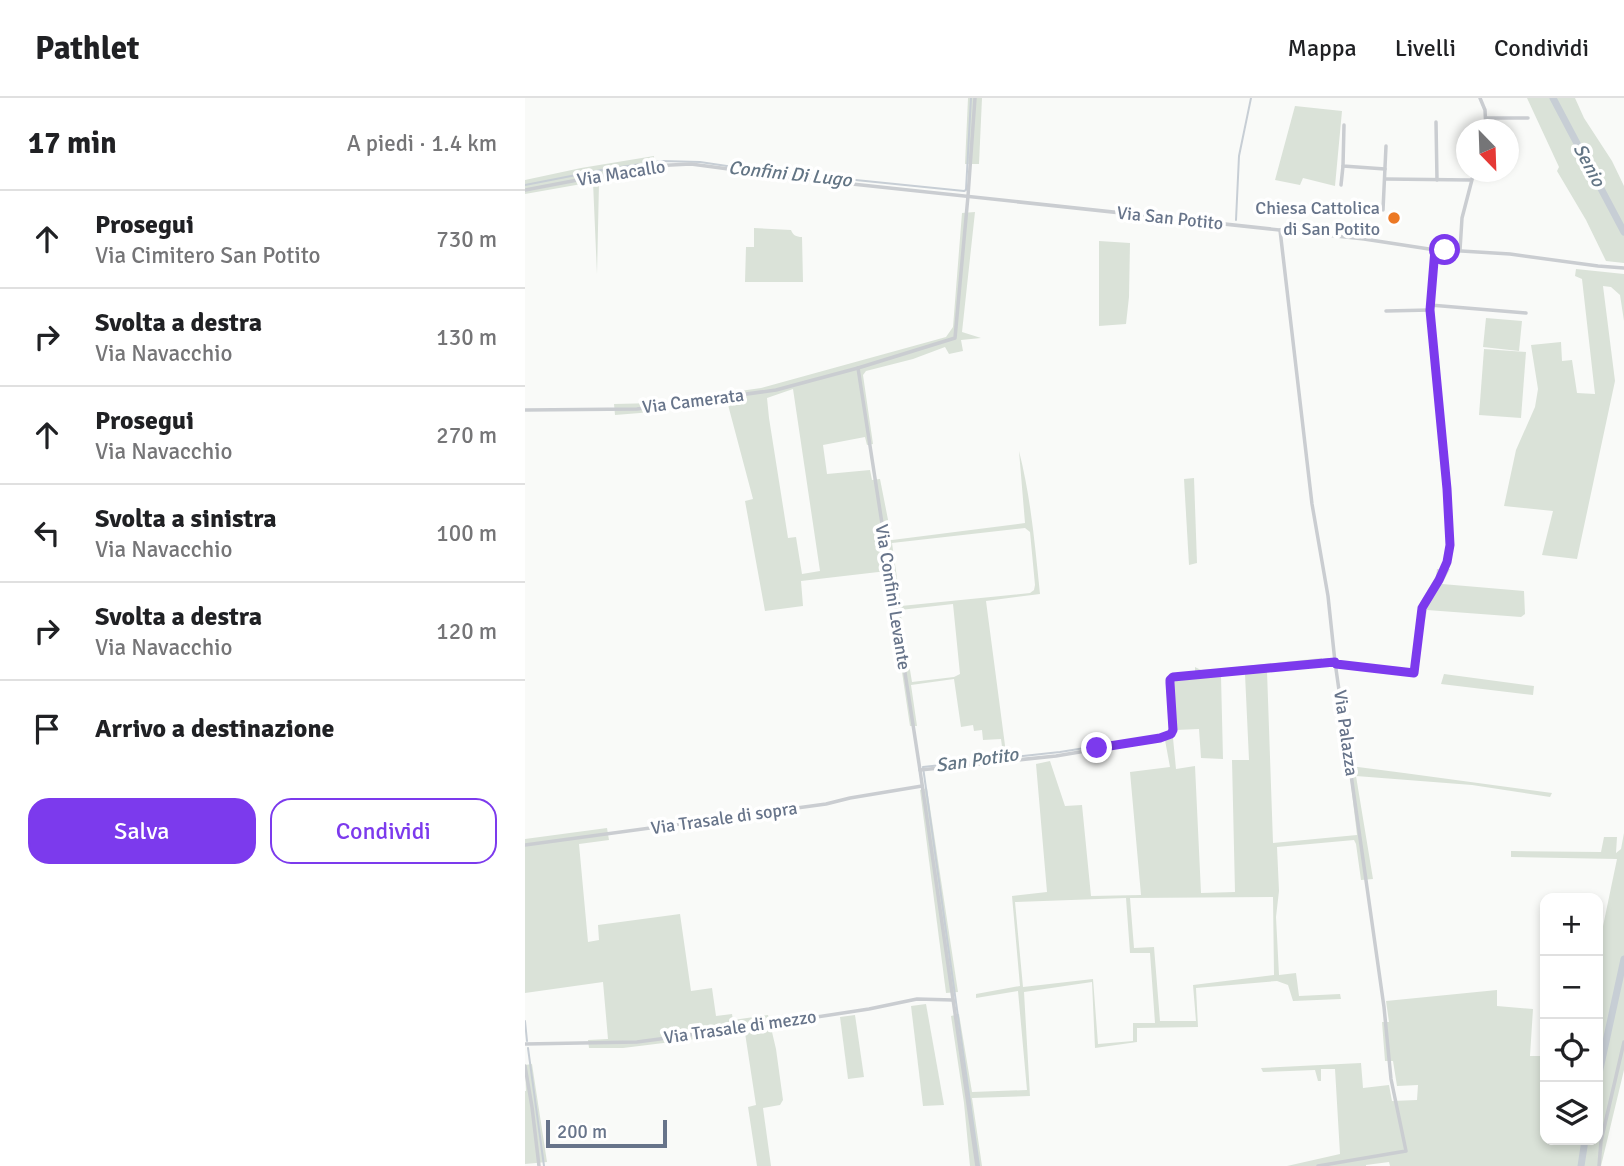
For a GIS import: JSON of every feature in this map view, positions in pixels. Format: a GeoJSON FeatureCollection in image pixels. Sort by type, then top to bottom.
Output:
{"type":"FeatureCollection","features":[{"type":"Feature","properties":{"kind":"street"},"geometry":{"type":"LineString","coordinates":[[858,368],[955,338],[975,98]]}},
{"type":"Feature","properties":{"kind":"street"},"geometry":{"type":"LineString","coordinates":[[1480,98],[1486,118],[1528,118]]}},
{"type":"Feature","properties":{"kind":"street"},"geometry":{"type":"LineString","coordinates":[[1436,122],[1437,180]]}},
{"type":"Feature","properties":{"kind":"street"},"geometry":{"type":"LineString","coordinates":[[1341,185],[1344,125]]}},
{"type":"Feature","properties":{"kind":"street"},"geometry":{"type":"LineString","coordinates":[[1383,210],[1386,146]]}},
{"type":"Feature","properties":{"kind":"street","name":"Via Macallo"},"geometry":{"type":"LineString","coordinates":[[525,190],[651,166],[691,164],[968,196]]}},
{"type":"Feature","properties":{"kind":"street"},"geometry":{"type":"LineString","coordinates":[[1343,166],[1385,169]]}},
{"type":"Feature","properties":{"kind":"street"},"geometry":{"type":"LineString","coordinates":[[1385,179],[1456,180]]}},
{"type":"Feature","properties":{"kind":"street"},"geometry":{"type":"LineString","coordinates":[[1460,250],[1462,218],[1471,182]]}},
{"type":"Feature","properties":{"kind":"street","name":"Via San Potito"},"geometry":{"type":"LineString","coordinates":[[968,196],[1435,249],[1510,254],[1623,267]]}},
{"type":"Feature","properties":{"kind":"street","name":"Via Palazza"},"geometry":{"type":"LineString","coordinates":[[1280,230],[1312,504],[1328,596],[1384,1007],[1391,1079],[1406,1151],[1318,1166]]}},
{"type":"Feature","properties":{"kind":"street"},"geometry":{"type":"LineString","coordinates":[[919,771],[1056,756],[1168,737],[1173,730],[1170,680],[1173,677],[1336,663],[1414,673],[1422,608],[1447,562],[1450,545],[1430,307],[1435,249]]}},
{"type":"Feature","properties":{"kind":"street"},"geometry":{"type":"LineString","coordinates":[[1386,311],[1430,307],[1526,313]]}},
{"type":"Feature","properties":{"kind":"street","name":"Via Camerata"},"geometry":{"type":"LineString","coordinates":[[525,410],[637,409],[776,390],[858,368]]}},
{"type":"Feature","properties":{"kind":"street","name":"Via Confini Levante"},"geometry":{"type":"LineString","coordinates":[[858,368],[977,1166]]}},
{"type":"Feature","properties":{"kind":"street","name":"Via Trasale di sopra"},"geometry":{"type":"LineString","coordinates":[[525,845],[826,804],[922,786]]}},
{"type":"Feature","properties":{"kind":"street","name":"Via Trasale di mezzo"},"geometry":{"type":"LineString","coordinates":[[525,1044],[637,1042],[771,1024],[918,999],[953,1000]]}},
{"type":"Feature","properties":{"kind":"street"},"geometry":{"type":"LineString","coordinates":[[1599,1166],[1601,1140],[1624,1042]]}},
{"type":"Feature","properties":{"kind":"street"},"geometry":{"type":"LineString","coordinates":[[525,1066],[540,1166]]}},
{"type":"Feature","properties":{"kind":"shaded area"},"geometry":{"type":"Polygon","coordinates":[[[968,98],[982,98],[979,164],[965,164],[968,98]]]}},
{"type":"Feature","properties":{"kind":"shaded area"},"geometry":{"type":"Polygon","coordinates":[[[1527,98],[1575,98],[1624,186],[1624,263],[1606,261],[1557,171],[1559,167],[1527,98]]]}},
{"type":"Feature","properties":{"kind":"shaded area"},"geometry":{"type":"Polygon","coordinates":[[[1295,106],[1342,111],[1335,186],[1303,178],[1300,185],[1275,180],[1295,106]]]}},
{"type":"Feature","properties":{"kind":"shaded area"},"geometry":{"type":"Polygon","coordinates":[[[654,156],[653,173],[599,183],[597,274],[593,182],[525,194],[525,180],[654,156]]]}},
{"type":"Feature","properties":{"kind":"shaded area"},"geometry":{"type":"Polygon","coordinates":[[[975,212],[962,332],[981,338],[961,340],[963,351],[949,354],[945,347],[913,359],[866,371],[863,375],[873,444],[867,445],[865,437],[823,445],[827,474],[870,470],[872,480],[880,479],[892,540],[1025,523],[1019,451],[1030,504],[1040,594],[986,601],[1006,753],[1003,754],[1001,739],[983,740],[982,730],[974,731],[973,725],[961,727],[954,679],[911,685],[917,726],[910,726],[887,571],[801,581],[803,606],[765,611],[745,501],[753,499],[727,401],[615,415],[614,404],[656,403],[761,388],[946,337],[953,327],[962,213],[975,212]],[[793,389],[767,398],[788,538],[796,537],[802,574],[820,571],[793,389]],[[1025,528],[892,543],[901,606],[1030,593],[1034,590],[1030,532],[1025,528]],[[953,604],[900,610],[912,682],[960,674],[953,604]]]}},
{"type":"Feature","properties":{"kind":"shaded area"},"geometry":{"type":"Polygon","coordinates":[[[754,228],[791,230],[802,237],[803,282],[745,282],[746,247],[754,247],[754,228]]]}},
{"type":"Feature","properties":{"kind":"shaded area"},"geometry":{"type":"Polygon","coordinates":[[[1099,241],[1130,243],[1126,324],[1099,326],[1099,241]]]}},
{"type":"Feature","properties":{"kind":"shaded area"},"geometry":{"type":"Polygon","coordinates":[[[1576,269],[1624,274],[1624,321],[1620,295],[1611,287],[1603,286],[1615,381],[1577,559],[1542,555],[1553,511],[1504,506],[1516,450],[1535,407],[1538,389],[1531,345],[1561,342],[1562,361],[1572,360],[1577,393],[1595,394],[1582,279],[1575,276],[1576,269]]]}},
{"type":"Feature","properties":{"kind":"shaded area"},"geometry":{"type":"Polygon","coordinates":[[[1486,318],[1522,321],[1519,351],[1483,347],[1486,318]]]}},
{"type":"Feature","properties":{"kind":"shaded area"},"geometry":{"type":"Polygon","coordinates":[[[1484,349],[1526,352],[1521,418],[1479,415],[1484,349]]]}},
{"type":"Feature","properties":{"kind":"shaded area"},"geometry":{"type":"Polygon","coordinates":[[[1194,478],[1197,563],[1189,565],[1184,479],[1194,478]]]}},
{"type":"Feature","properties":{"kind":"shaded area"},"geometry":{"type":"Polygon","coordinates":[[[1437,569],[1450,569],[1442,584],[1524,591],[1525,614],[1521,617],[1427,610],[1425,620],[1417,617],[1420,603],[1436,576],[1437,569]]]}},
{"type":"Feature","properties":{"kind":"shaded area"},"geometry":{"type":"Polygon","coordinates":[[[1322,658],[1321,668],[1317,666],[1267,671],[1273,843],[1357,835],[1349,768],[1552,793],[1550,797],[1472,785],[1356,776],[1373,879],[1361,880],[1354,840],[1277,847],[1279,975],[1296,973],[1299,996],[1340,994],[1341,999],[1293,1001],[1288,985],[1277,981],[1196,988],[1198,1027],[1137,1028],[1137,1042],[1095,1048],[1092,982],[1024,992],[1030,1096],[972,1098],[982,1166],[970,1166],[951,1016],[959,1014],[972,1092],[1027,1090],[1018,991],[976,998],[976,994],[1020,986],[1012,896],[1047,892],[1036,764],[1050,761],[1065,806],[1082,805],[1091,896],[1141,895],[1130,772],[1170,767],[1165,740],[1173,738],[1176,769],[1195,766],[1201,893],[1235,892],[1232,760],[1249,760],[1245,674],[1221,676],[1223,759],[1201,758],[1199,729],[1176,730],[1172,684],[1177,680],[1195,678],[1195,667],[1201,670],[1322,658]],[[1273,897],[1130,898],[1134,948],[1154,947],[1160,1021],[1196,1021],[1193,985],[1274,975],[1273,897]],[[1126,898],[1015,902],[1023,987],[1093,979],[1098,1044],[1133,1041],[1133,1023],[1155,1023],[1150,953],[1130,953],[1126,898]]]}},
{"type":"Feature","properties":{"kind":"shaded area"},"geometry":{"type":"Polygon","coordinates":[[[1444,674],[1534,686],[1533,695],[1441,684],[1444,674]]]}},
{"type":"Feature","properties":{"kind":"shaded area"},"geometry":{"type":"Polygon","coordinates":[[[927,788],[958,992],[946,993],[920,790],[927,788]]]}},
{"type":"Feature","properties":{"kind":"shaded area"},"geometry":{"type":"Polygon","coordinates":[[[607,828],[609,840],[579,844],[588,942],[599,940],[598,925],[680,914],[691,991],[712,988],[716,1016],[732,1014],[733,1020],[768,1015],[783,1100],[780,1105],[763,1108],[771,1166],[757,1166],[748,1107],[756,1105],[745,1033],[623,1048],[589,1048],[588,1040],[608,1039],[603,982],[525,993],[525,839],[607,828]]]}},
{"type":"Feature","properties":{"kind":"shaded area"},"geometry":{"type":"Polygon","coordinates":[[[1624,833],[1624,1070],[1601,1166],[1390,1166],[1389,1162],[1366,1166],[1287,1166],[1340,1154],[1335,1069],[1321,1069],[1321,1081],[1318,1081],[1315,1070],[1263,1072],[1261,1068],[1361,1063],[1363,1088],[1389,1085],[1392,1101],[1417,1100],[1418,1085],[1397,1086],[1393,1061],[1385,1061],[1382,1022],[1389,1022],[1386,1001],[1497,990],[1497,1006],[1533,1009],[1530,1056],[1540,1056],[1540,1145],[1603,1145],[1603,926],[1617,859],[1511,857],[1511,851],[1601,852],[1604,837],[1617,837],[1616,853],[1621,849],[1624,833]]]}},
{"type":"Feature","properties":{"kind":"shaded area"},"geometry":{"type":"Polygon","coordinates":[[[926,1004],[944,1105],[923,1106],[911,1006],[926,1004]]]}},
{"type":"Feature","properties":{"kind":"shaded area"},"geometry":{"type":"Polygon","coordinates":[[[855,1015],[864,1077],[848,1079],[840,1017],[855,1015]]]}},
{"type":"Feature","properties":{"kind":"shaded area"},"geometry":{"type":"Polygon","coordinates":[[[532,1064],[547,1162],[525,1164],[525,1065],[532,1064]]]}},
{"type":"Feature","properties":{"kind":"waterway","name":"Confini Di Lugo"},"geometry":{"type":"LineString","coordinates":[[525,185],[662,161],[700,162],[964,191],[971,98]]}},
{"type":"Feature","properties":{"kind":"waterway","name":"San Potito"},"geometry":{"type":"LineString","coordinates":[[1236,220],[1239,156],[1251,98]]}},
{"type":"Feature","properties":{"kind":"waterway","name":"Senio"},"geometry":{"type":"LineString","coordinates":[[1553,98],[1624,232]]}},
{"type":"Feature","properties":{"kind":"waterway","name":"San Potito"},"geometry":{"type":"LineString","coordinates":[[1179,675],[1332,659]]}},
{"type":"Feature","properties":{"kind":"waterway","name":"San Potito"},"geometry":{"type":"LineString","coordinates":[[979,1166],[923,767],[1060,752],[1165,735],[1170,731],[1167,680],[1174,675]]}},
{"type":"Feature","properties":{"kind":"waterway","name":"Senio"},"geometry":{"type":"LineString","coordinates":[[1603,1055],[1624,959]]}},
{"type":"Feature","properties":{"kind":"waterway"},"geometry":{"type":"LineString","coordinates":[[525,1021],[527,1041]]}},
{"type":"Feature","properties":{"kind":"waterway"},"geometry":{"type":"LineString","coordinates":[[528,1048],[544,1166]]}},
{"type":"Feature","properties":{"kind":"waterway","name":"Senio"},"geometry":{"type":"LineString","coordinates":[[1581,1166],[1584,1145]]}},
{"type":"Feature","properties":{"kind":"place","name":"Chiesa Cattolica di San Potito"},"geometry":{"type":"Point","coordinates":[1394,218]}},
{"type":"Feature","properties":{"kind":"route"},"geometry":{"type":"LineString","coordinates":[[1097,748],[1168,737],[1173,730],[1170,680],[1173,677],[1335,662],[1414,673],[1422,608],[1447,562],[1450,545],[1430,310],[1435,249],[1445,250]]}}]}
